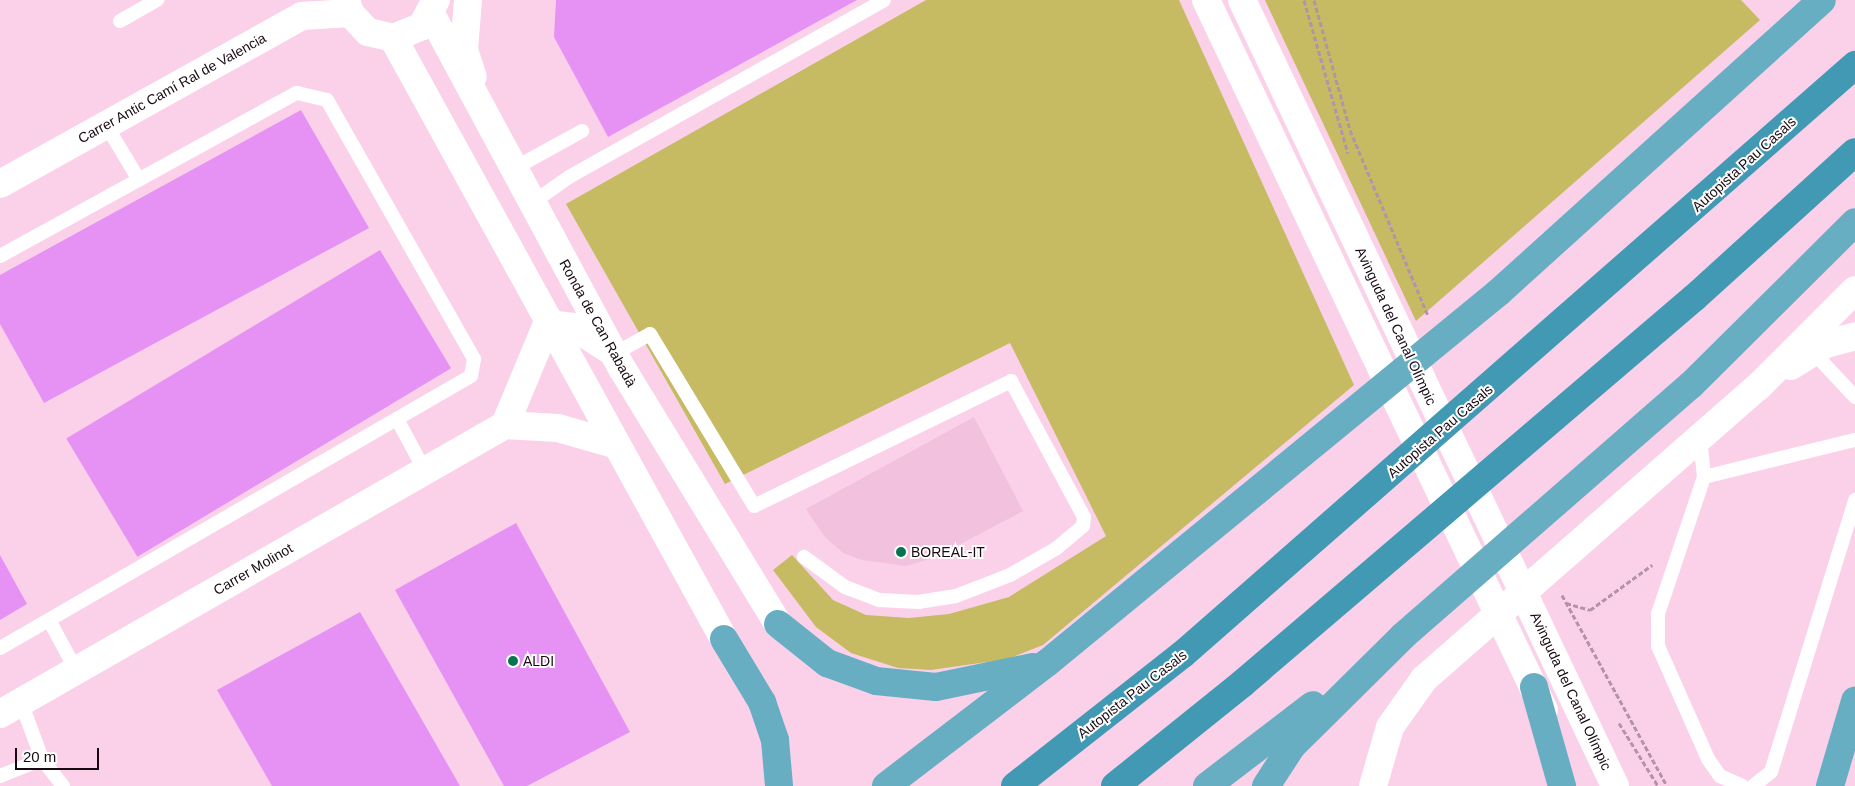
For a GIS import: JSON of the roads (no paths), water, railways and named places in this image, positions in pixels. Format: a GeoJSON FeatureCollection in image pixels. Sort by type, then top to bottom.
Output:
{"type":"FeatureCollection","features":[{"type":"Feature","properties":{"kind":"highway"},"geometry":{"type":"LineString","coordinates":[[886,786],[1047,663],[1499,292],[1822,0]]}},
{"type":"Feature","properties":{"kind":"highway","name":"Autopista Pau Casals"},"geometry":{"type":"LineString","coordinates":[[1015,786],[1183,654],[1855,65]]}},
{"type":"Feature","properties":{"kind":"highway"},"geometry":{"type":"LineString","coordinates":[[1115,786],[1243,683],[1694,298],[1855,152]]}},
{"type":"Feature","properties":{"kind":"highway"},"geometry":{"type":"LineString","coordinates":[[1207,786],[1403,636],[1691,385],[1855,222]]}},
{"type":"Feature","properties":{"kind":"highway"},"geometry":{"type":"LineString","coordinates":[[778,624],[827,663],[876,681],[936,687],[1047,663]]}},
{"type":"Feature","properties":{"kind":"highway"},"geometry":{"type":"LineString","coordinates":[[1266,786],[1292,746],[1403,636]]}},
{"type":"Feature","properties":{"kind":"highway"},"geometry":{"type":"LineString","coordinates":[[724,639],[762,702],[775,740],[779,786]]}},
{"type":"Feature","properties":{"kind":"highway"},"geometry":{"type":"LineString","coordinates":[[1534,687],[1562,786]]}},
{"type":"Feature","properties":{"kind":"highway"},"geometry":{"type":"LineString","coordinates":[[1830,786],[1855,701]]}},
{"type":"Feature","properties":{"kind":"street"},"geometry":{"type":"LineString","coordinates":[[468,0],[464,50],[493,132]]}},
{"type":"Feature","properties":{"kind":"street"},"geometry":{"type":"LineString","coordinates":[[1206,0],[1534,687],[1576,786]]}},
{"type":"Feature","properties":{"kind":"street","name":"Avinguda del Canal Olímpic"},"geometry":{"type":"LineString","coordinates":[[1242,0],[1615,786]]}},
{"type":"Feature","properties":{"kind":"street"},"geometry":{"type":"LineString","coordinates":[[348,6],[368,32],[394,38],[547,324],[617,445],[724,639]]}},
{"type":"Feature","properties":{"kind":"street","name":"Carrer Antic Camí Ral de Valencia"},"geometry":{"type":"LineString","coordinates":[[0,184],[106,125],[297,8],[348,6]]}},
{"type":"Feature","properties":{"kind":"street","name":"Ronda de Can Rabadà"},"geometry":{"type":"LineString","coordinates":[[394,38],[409,34],[434,7],[493,132],[614,354],[778,624]]}},
{"type":"Feature","properties":{"kind":"street"},"geometry":{"type":"LineString","coordinates":[[1372,786],[1390,727],[1424,679],[1758,387],[1855,290]]}},
{"type":"Feature","properties":{"kind":"street"},"geometry":{"type":"LineString","coordinates":[[547,324],[588,333],[614,354]]}},
{"type":"Feature","properties":{"kind":"street"},"geometry":{"type":"LineString","coordinates":[[547,324],[505,425],[558,428],[617,445]]}},
{"type":"Feature","properties":{"kind":"street"},"geometry":{"type":"LineString","coordinates":[[1758,387],[1813,352],[1855,336]]}},
{"type":"Feature","properties":{"kind":"street","name":"Carrer Molinot"},"geometry":{"type":"LineString","coordinates":[[10,708],[505,425]]}},
{"type":"Feature","properties":{"kind":"lane"},"geometry":{"type":"LineString","coordinates":[[120,21],[158,0]]}},
{"type":"Feature","properties":{"kind":"lane"},"geometry":{"type":"LineString","coordinates":[[532,203],[568,177],[884,0]]}},
{"type":"Feature","properties":{"kind":"lane"},"geometry":{"type":"LineString","coordinates":[[0,256],[298,93],[327,100],[474,359],[471,376],[0,648]]}},
{"type":"Feature","properties":{"kind":"lane"},"geometry":{"type":"LineString","coordinates":[[106,125],[139,180]]}},
{"type":"Feature","properties":{"kind":"lane"},"geometry":{"type":"LineString","coordinates":[[514,169],[582,131]]}},
{"type":"Feature","properties":{"kind":"lane"},"geometry":{"type":"LineString","coordinates":[[614,354],[650,334],[754,506],[1011,381],[1084,517],[1082,526],[1058,548],[1010,574],[956,596],[920,602],[879,600],[845,587],[804,557]]}},
{"type":"Feature","properties":{"kind":"lane"},"geometry":{"type":"LineString","coordinates":[[1813,352],[1855,397]]}},
{"type":"Feature","properties":{"kind":"lane"},"geometry":{"type":"LineString","coordinates":[[397,419],[424,471]]}},
{"type":"Feature","properties":{"kind":"lane"},"geometry":{"type":"LineString","coordinates":[[1700,437],[1704,477],[1658,614],[1658,646],[1708,759],[1720,776],[1742,786]]}},
{"type":"Feature","properties":{"kind":"lane"},"geometry":{"type":"LineString","coordinates":[[1704,477],[1855,440]]}},
{"type":"Feature","properties":{"kind":"lane"},"geometry":{"type":"LineString","coordinates":[[1753,786],[1771,772],[1855,500]]}},
{"type":"Feature","properties":{"kind":"lane"},"geometry":{"type":"LineString","coordinates":[[49,620],[76,670]]}},
{"type":"Feature","properties":{"kind":"lane"},"geometry":{"type":"LineString","coordinates":[[10,708],[42,759],[63,786]]}},
{"type":"Feature","properties":{"kind":"lane"},"geometry":{"type":"LineString","coordinates":[[0,776],[42,759]]}},
{"type":"Feature","properties":{"kind":"place","name":"BOREAL-IT"},"geometry":{"type":"Point","coordinates":[901,552]}},
{"type":"Feature","properties":{"kind":"place","name":"ALDI"},"geometry":{"type":"Point","coordinates":[513,661]}}]}
